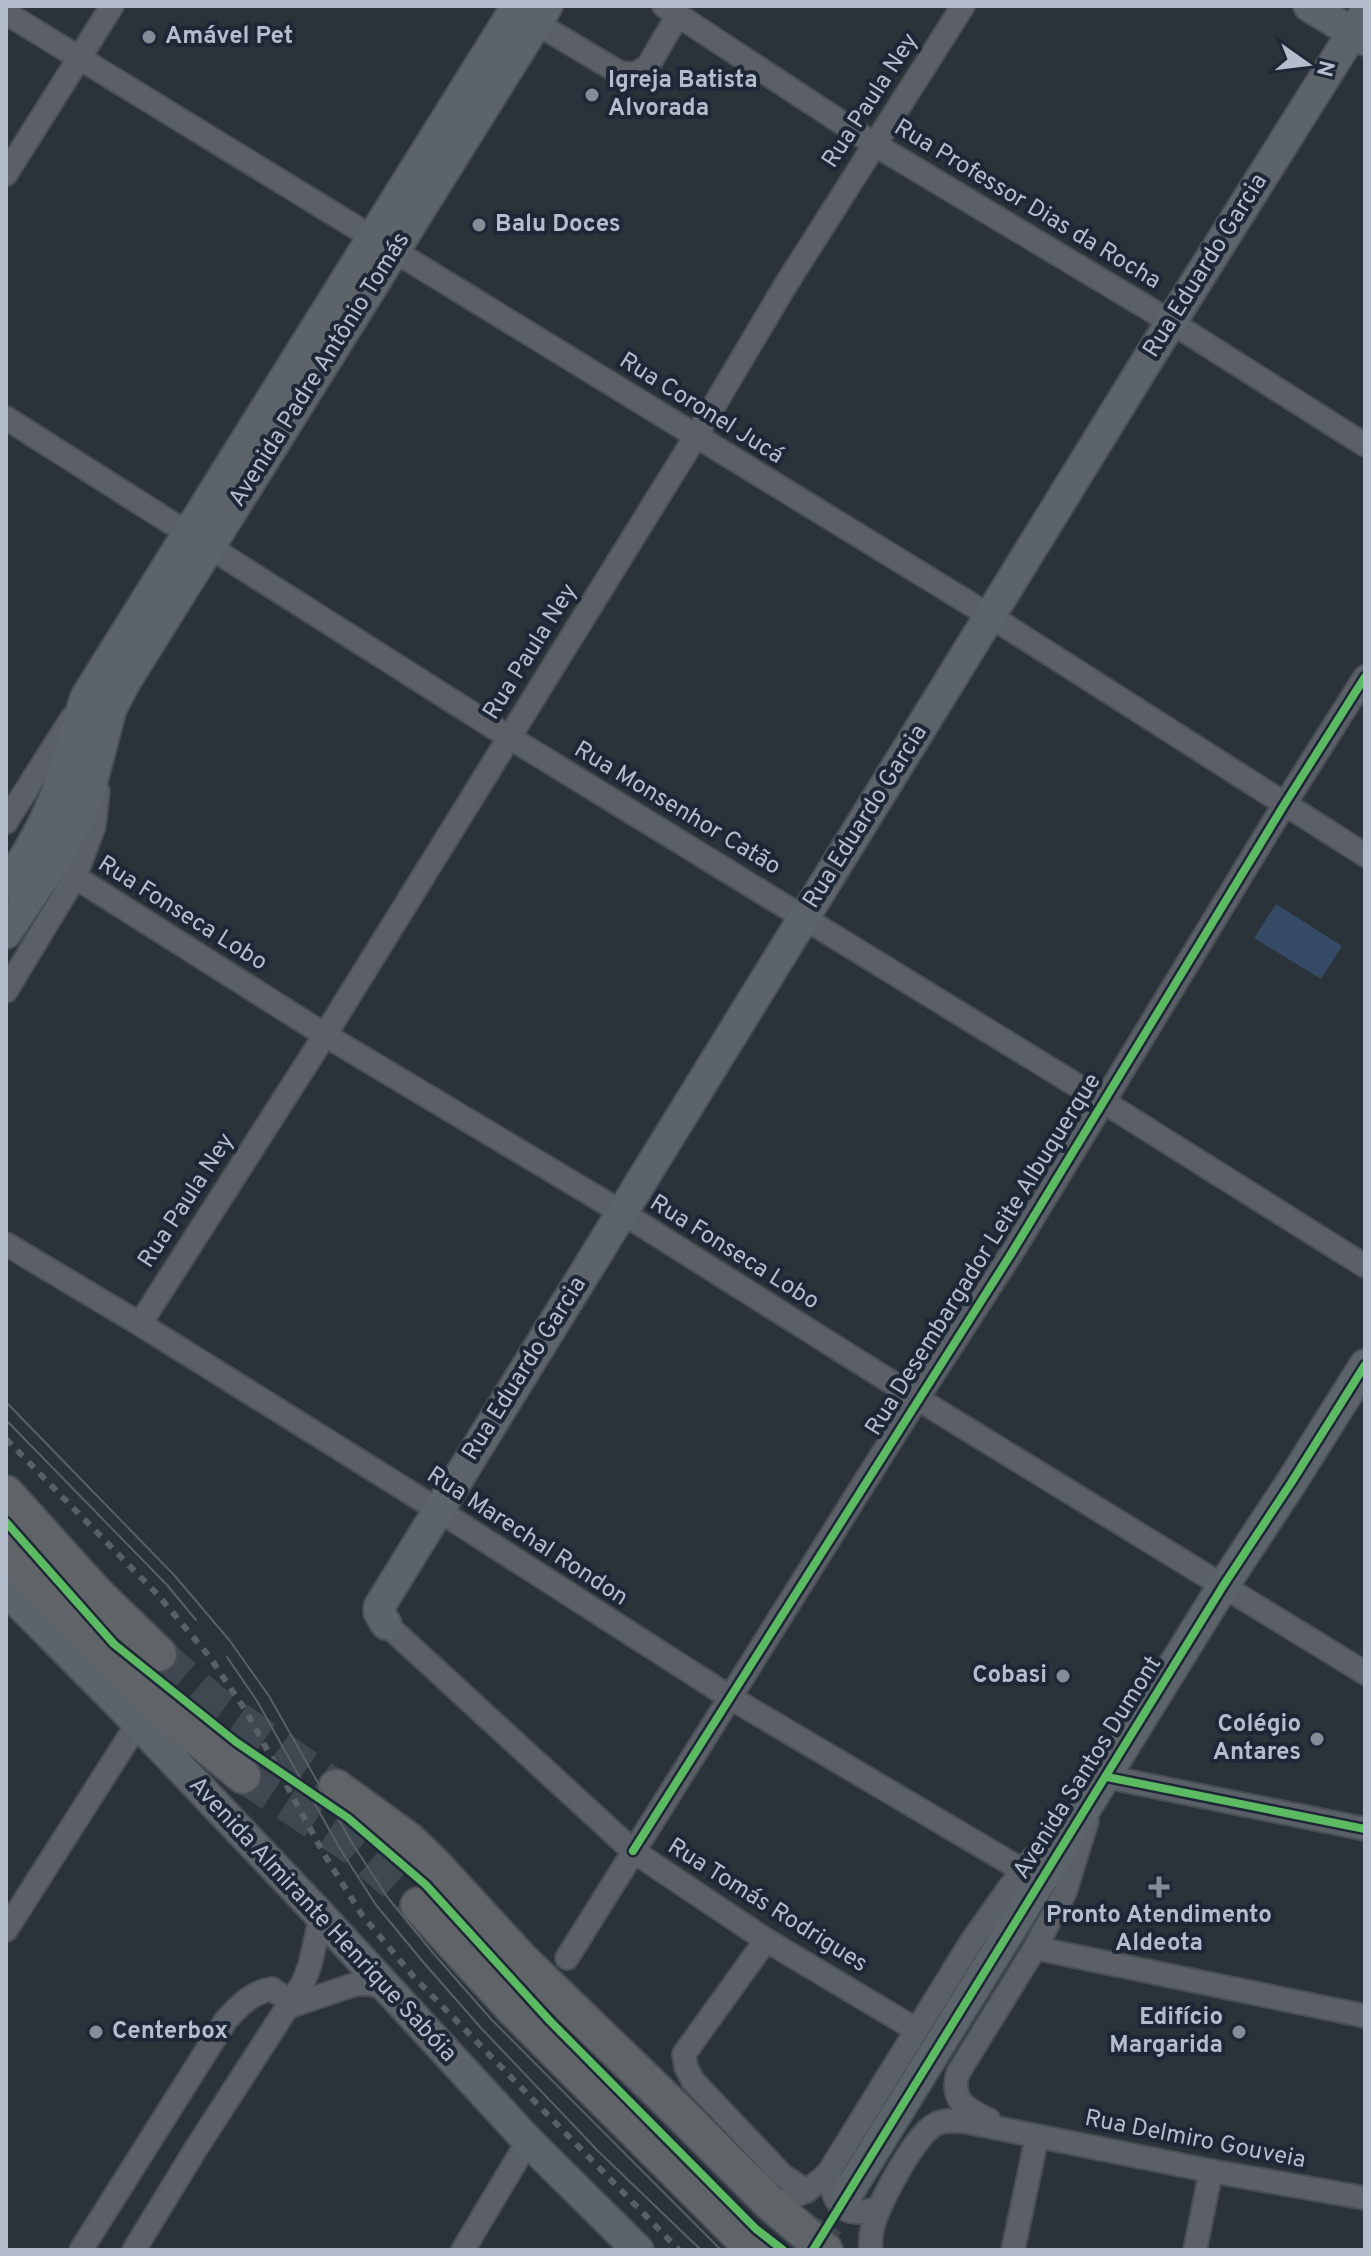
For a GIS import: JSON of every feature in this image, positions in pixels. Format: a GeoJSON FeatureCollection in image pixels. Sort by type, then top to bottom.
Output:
{"type":"FeatureCollection","features":[{"type":"Feature","properties":{"kind":"highway"},"geometry":{"type":"LineString","coordinates":[[6,1493],[97,1594],[159,1654]]}},
{"type":"Feature","properties":{"kind":"highway","name":"Avenida Almirante Henrique Sabóia"},"geometry":{"type":"LineString","coordinates":[[6,1550],[114,1665],[166,1713],[243,1776]]}},
{"type":"Feature","properties":{"kind":"highway"},"geometry":{"type":"LineString","coordinates":[[336,1787],[417,1847],[522,1960],[771,2204],[825,2250]]}},
{"type":"Feature","properties":{"kind":"highway"},"geometry":{"type":"LineString","coordinates":[[418,1905],[512,2008],[754,2250]]}},
{"type":"Feature","properties":{"kind":"main road"},"geometry":{"type":"LineString","coordinates":[[1309,6],[1360,21]]}},
{"type":"Feature","properties":{"kind":"main road","name":"Avenida Padre Antônio Tomás"},"geometry":{"type":"LineString","coordinates":[[6,886],[35,842],[51,807],[66,768],[76,723],[86,697],[198,540],[534,12]]}},
{"type":"Feature","properties":{"kind":"main road","name":"Rua Eduardo Garcia"},"geometry":{"type":"LineString","coordinates":[[386,1624],[378,1611],[379,1607],[1360,21]]}},
{"type":"Feature","properties":{"kind":"main road","name":"Avenida Padre Antônio Tomás"},"geometry":{"type":"LineString","coordinates":[[6,933],[56,859],[80,816],[111,709],[198,540]]}},
{"type":"Feature","properties":{"kind":"main road","name":"Avenida Santos Dumont"},"geometry":{"type":"LineString","coordinates":[[838,2183],[1101,1787],[1223,1586],[1365,1365]]}},
{"type":"Feature","properties":{"kind":"main road","name":"Avenida Almirante Henrique Sabóia"},"geometry":{"type":"LineString","coordinates":[[6,1590],[138,1723],[321,1916],[528,2141],[638,2250]]}},
{"type":"Feature","properties":{"kind":"street"},"geometry":{"type":"LineString","coordinates":[[6,174],[112,6]]}},
{"type":"Feature","properties":{"kind":"street","name":"Rua Paula Ney"},"geometry":{"type":"LineString","coordinates":[[140,1324],[325,1035],[696,436],[785,286],[963,6]]}},
{"type":"Feature","properties":{"kind":"street"},"geometry":{"type":"LineString","coordinates":[[534,12],[620,73],[635,74],[648,66],[671,10]]}},
{"type":"Feature","properties":{"kind":"street","name":"Rua Professor Dias da Rocha"},"geometry":{"type":"LineString","coordinates":[[671,10],[874,144],[1171,322],[1365,445]]}},
{"type":"Feature","properties":{"kind":"street","name":"Rua Coronel Jucá"},"geometry":{"type":"LineString","coordinates":[[6,13],[990,616],[1365,855]]}},
{"type":"Feature","properties":{"kind":"street","name":"Rua Monsenhor Catão"},"geometry":{"type":"LineString","coordinates":[[6,418],[509,737],[1365,1266]]}},
{"type":"Feature","properties":{"kind":"street","name":"Rua Desembargador Leite Albuquerque"},"geometry":{"type":"LineString","coordinates":[[567,1958],[1011,1254],[1365,677]]}},
{"type":"Feature","properties":{"kind":"street","name":"Avenida Padre Antônio Tomás"},"geometry":{"type":"LineString","coordinates":[[6,822],[86,697]]}},
{"type":"Feature","properties":{"kind":"street","name":"Avenida Padre Antônio Tomás"},"geometry":{"type":"LineString","coordinates":[[6,991],[75,877],[94,826],[103,738]]}},
{"type":"Feature","properties":{"kind":"street","name":"Rua Fonseca Lobo"},"geometry":{"type":"LineString","coordinates":[[75,877],[325,1035],[621,1212],[918,1399],[1365,1673]]}},
{"type":"Feature","properties":{"kind":"street","name":"Rua Marechal Rondon"},"geometry":{"type":"LineString","coordinates":[[6,1244],[438,1510],[731,1698],[1022,1870]]}},
{"type":"Feature","properties":{"kind":"street","name":"Rua Tomás Rodrigues"},"geometry":{"type":"LineString","coordinates":[[386,1624],[633,1851],[766,1940],[915,2029]]}},
{"type":"Feature","properties":{"kind":"street"},"geometry":{"type":"LineString","coordinates":[[6,1930],[138,1723]]}},
{"type":"Feature","properties":{"kind":"street"},"geometry":{"type":"LineString","coordinates":[[1101,1787],[1365,1829]]}},
{"type":"Feature","properties":{"kind":"street","name":"Avenida Santos Dumont"},"geometry":{"type":"LineString","coordinates":[[771,2204],[818,2184],[838,2183],[915,2029],[973,1939],[1022,1870],[1101,1787]]}},
{"type":"Feature","properties":{"kind":"street","name":"Avenida Santos Dumont"},"geometry":{"type":"LineString","coordinates":[[1026,2135],[963,2105],[957,2096],[955,2084],[958,2073],[1035,1948],[1065,1892],[1101,1787]]}},
{"type":"Feature","properties":{"kind":"street"},"geometry":{"type":"LineString","coordinates":[[134,2250],[303,1983],[321,1916]]}},
{"type":"Feature","properties":{"kind":"street"},"geometry":{"type":"LineString","coordinates":[[766,1940],[684,2054],[686,2067],[693,2081],[783,2176],[807,2191]]}},
{"type":"Feature","properties":{"kind":"street"},"geometry":{"type":"LineString","coordinates":[[1035,1948],[1365,2016]]}},
{"type":"Feature","properties":{"kind":"street"},"geometry":{"type":"LineString","coordinates":[[290,2004],[356,1984],[371,1984],[390,1991]]}},
{"type":"Feature","properties":{"kind":"street"},"geometry":{"type":"LineString","coordinates":[[81,2250],[226,2020],[259,1991],[272,1989],[290,2004]]}},
{"type":"Feature","properties":{"kind":"street"},"geometry":{"type":"LineString","coordinates":[[871,2250],[873,2227],[880,2207],[915,2144],[939,2122],[967,2122],[1026,2135],[1013,2250]]}},
{"type":"Feature","properties":{"kind":"street","name":"Rua Delmiro Gouveia"},"geometry":{"type":"LineString","coordinates":[[1026,2135],[1365,2198]]}},
{"type":"Feature","properties":{"kind":"street"},"geometry":{"type":"LineString","coordinates":[[463,2250],[528,2141]]}},
{"type":"Feature","properties":{"kind":"street"},"geometry":{"type":"LineString","coordinates":[[1195,2250],[1211,2171]]}},
{"type":"Feature","properties":{"kind":"street"},"geometry":{"type":"LineString","coordinates":[[838,2183],[831,2193],[842,2208],[861,2213],[880,2207]]}},
{"type":"Feature","properties":{"kind":"water"},"geometry":{"type":"Polygon","coordinates":[[[1276,904],[1342,946],[1321,979],[1254,938],[1276,904]]]}},
{"type":"Feature","properties":{"kind":"tunnel"},"geometry":{"type":"LineString","coordinates":[[159,1654],[213,1701],[336,1787]]}},
{"type":"Feature","properties":{"kind":"tunnel"},"geometry":{"type":"LineString","coordinates":[[243,1776],[352,1847],[418,1905]]}},
{"type":"Feature","properties":{"kind":"tunnel"},"geometry":{"type":"LineString","coordinates":[[813,2250],[847,2194]]}},
{"type":"Feature","properties":{"kind":"tram line"},"geometry":{"type":"LineString","coordinates":[[6,1402],[175,1576],[230,1641],[269,1696],[352,1843],[388,1898],[433,1953],[491,2019],[721,2250]]}},
{"type":"Feature","properties":{"kind":"tram line"},"geometry":{"type":"LineString","coordinates":[[6,1420],[167,1585],[196,1620]]}},
{"type":"Feature","properties":{"kind":"tram line"},"geometry":{"type":"LineString","coordinates":[[227,1657],[257,1701],[339,1847],[376,1905],[481,2028],[598,2151],[701,2250]]}},
{"type":"Feature","properties":{"kind":"railway"},"geometry":{"type":"LineString","coordinates":[[6,1439],[158,1595],[209,1656],[246,1711],[324,1854],[362,1915],[413,1976],[679,2250]]}},
{"type":"Feature","properties":{"kind":"cycle path"},"geometry":{"type":"LineString","coordinates":[[633,1851],[1011,1254],[1365,677]]}},
{"type":"Feature","properties":{"kind":"cycle path"},"geometry":{"type":"LineString","coordinates":[[813,2250],[1223,1586],[1365,1365]]}},
{"type":"Feature","properties":{"kind":"cycle path"},"geometry":{"type":"LineString","coordinates":[[6,1522],[114,1644],[236,1742],[348,1818],[426,1885],[550,2021],[756,2229],[783,2250]]}},
{"type":"Feature","properties":{"kind":"cycle path"},"geometry":{"type":"LineString","coordinates":[[1107,1777],[1365,1829]]}},
{"type":"Feature","properties":{"kind":"place","name":"Amável Pet"},"geometry":{"type":"Point","coordinates":[149,37]}},
{"type":"Feature","properties":{"kind":"place","name":"Igreja Batista Alvorada"},"geometry":{"type":"Point","coordinates":[592,95]}},
{"type":"Feature","properties":{"kind":"place","name":"Balu Doces"},"geometry":{"type":"Point","coordinates":[479,225]}},
{"type":"Feature","properties":{"kind":"place","name":"Cobasi"},"geometry":{"type":"Point","coordinates":[1063,1676]}},
{"type":"Feature","properties":{"kind":"place","name":"Colégio Antares"},"geometry":{"type":"Point","coordinates":[1317,1739]}},
{"type":"Feature","properties":{"kind":"place","name":"Pronto Atendimento Aldeota"},"geometry":{"type":"Point","coordinates":[1159,1887]}},
{"type":"Feature","properties":{"kind":"place","name":"Centerbox"},"geometry":{"type":"Point","coordinates":[96,2032]}},
{"type":"Feature","properties":{"kind":"place","name":"Edifício Margarida"},"geometry":{"type":"Point","coordinates":[1239,2032]}}]}
